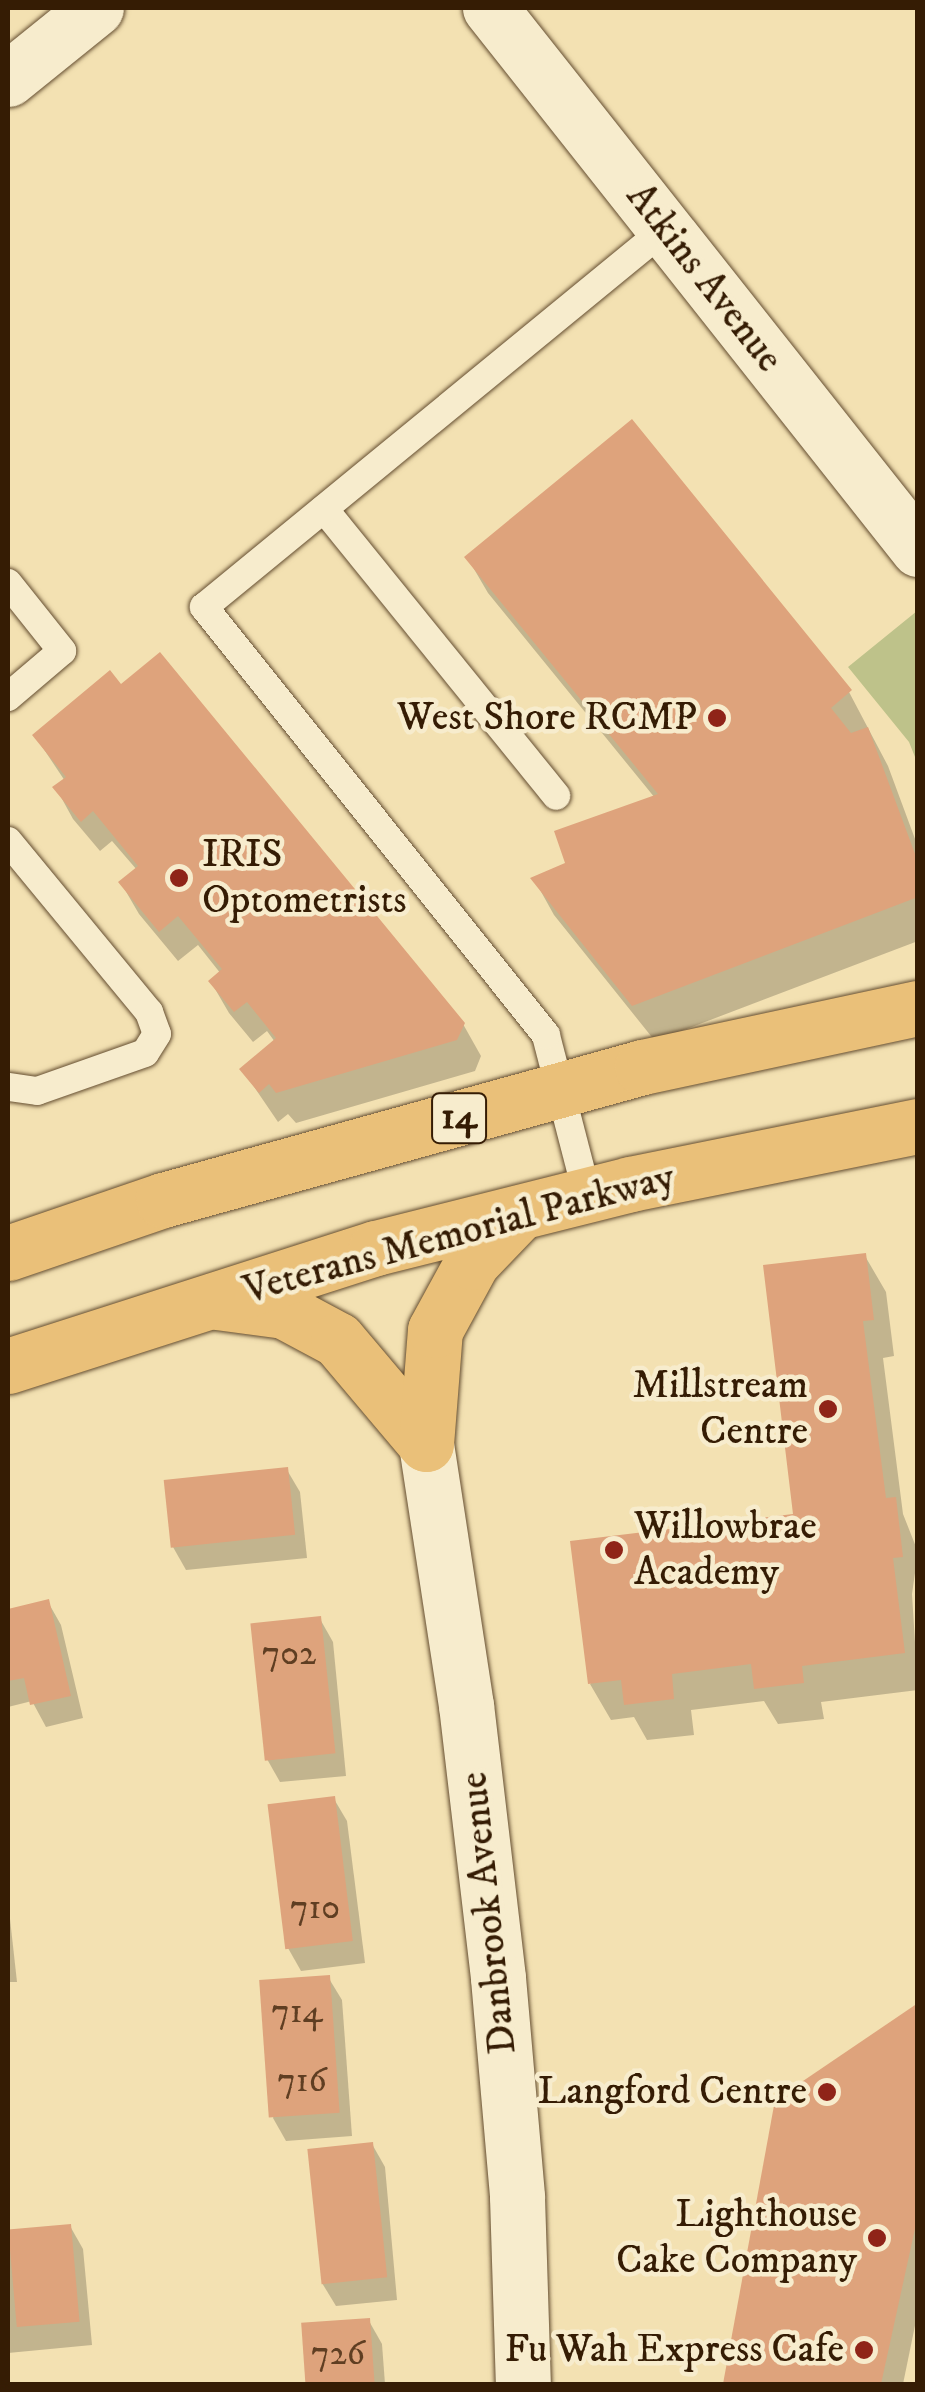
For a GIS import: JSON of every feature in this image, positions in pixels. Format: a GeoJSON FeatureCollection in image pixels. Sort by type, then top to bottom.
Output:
{"type":"FeatureCollection","features":[{"type":"Feature","properties":{"kind":"main road","name":"14"},"geometry":{"type":"LineString","coordinates":[[8,1254],[164,1200],[563,1089],[918,1008]]}},
{"type":"Feature","properties":{"kind":"main road","name":"Veterans Memorial Parkway"},"geometry":{"type":"LineString","coordinates":[[8,1366],[210,1301],[587,1194],[918,1126]]}},
{"type":"Feature","properties":{"kind":"main road"},"geometry":{"type":"LineString","coordinates":[[426,1444],[436,1330],[472,1262],[520,1212]]}},
{"type":"Feature","properties":{"kind":"main road"},"geometry":{"type":"LineString","coordinates":[[210,1301],[284,1311],[338,1340],[426,1444]]}},
{"type":"Feature","properties":{"kind":"street"},"geometry":{"type":"LineString","coordinates":[[8,78],[96,8]]}},
{"type":"Feature","properties":{"kind":"street","name":"Atkins Avenue"},"geometry":{"type":"LineString","coordinates":[[490,8],[918,549]]}},
{"type":"Feature","properties":{"kind":"street","name":"Danbrook Avenue"},"geometry":{"type":"LineString","coordinates":[[426,1444],[466,1705],[501,2012],[522,2384]]}},
{"type":"Feature","properties":{"kind":"lane"},"geometry":{"type":"LineString","coordinates":[[587,1194],[546,1034],[204,607],[665,230]]}},
{"type":"Feature","properties":{"kind":"lane"},"geometry":{"type":"LineString","coordinates":[[324,509],[556,796]]}},
{"type":"Feature","properties":{"kind":"lane"},"geometry":{"type":"LineString","coordinates":[[8,583],[62,652],[8,696]]}},
{"type":"Feature","properties":{"kind":"lane"},"geometry":{"type":"LineString","coordinates":[[8,841],[149,1012],[157,1034],[145,1053],[37,1092],[8,1088]]}},
{"type":"Feature","properties":{"kind":"green space"},"geometry":{"type":"Polygon","coordinates":[[[917,611],[917,762],[909,742],[848,667],[917,611]]]}},
{"type":"Feature","properties":{"kind":"building","name":"West Shore RCMP"},"geometry":{"type":"Polygon","coordinates":[[[632,419],[852,690],[831,708],[851,733],[868,727],[918,862],[918,897],[632,1006],[530,878],[565,863],[554,831],[658,794],[464,557],[632,419]]]}},
{"type":"Feature","properties":{"kind":"building"},"geometry":{"type":"Polygon","coordinates":[[[160,652],[465,1023],[457,1040],[276,1093],[269,1084],[259,1093],[239,1069],[276,1038],[247,1002],[234,1012],[208,981],[222,969],[178,916],[159,932],[118,882],[138,866],[93,811],[81,822],[52,787],[66,777],[32,735],[110,670],[121,684],[160,652]]]}},
{"type":"Feature","properties":{"kind":"building","name":"Millstream Centre"},"geometry":{"type":"Polygon","coordinates":[[[866,1253],[874,1320],[863,1321],[886,1498],[896,1497],[903,1557],[893,1558],[905,1653],[802,1666],[804,1683],[754,1689],[751,1664],[672,1674],[674,1699],[624,1705],[621,1680],[588,1684],[570,1541],[793,1514],[763,1265],[866,1253]]]}},
{"type":"Feature","properties":{"kind":"building"},"geometry":{"type":"Polygon","coordinates":[[[288,1467],[295,1535],[171,1548],[164,1480],[288,1467]]]}},
{"type":"Feature","properties":{"kind":"building"},"geometry":{"type":"Polygon","coordinates":[[[49,1599],[71,1696],[30,1705],[24,1678],[8,1681],[8,1609],[49,1599]]]}},
{"type":"Feature","properties":{"kind":"building"},"geometry":{"type":"Polygon","coordinates":[[[321,1616],[335,1753],[265,1761],[250,1623],[321,1616]]]}},
{"type":"Feature","properties":{"kind":"building"},"geometry":{"type":"Polygon","coordinates":[[[335,1796],[353,1941],[285,1949],[268,1804],[335,1796]]]}},
{"type":"Feature","properties":{"kind":"building"},"geometry":{"type":"Polygon","coordinates":[[[330,1975],[340,2113],[269,2118],[259,1980],[330,1975]]]}},
{"type":"Feature","properties":{"kind":"building"},"geometry":{"type":"Polygon","coordinates":[[[918,2003],[918,2215],[881,2384],[723,2384],[775,2100],[918,2003]]]}},
{"type":"Feature","properties":{"kind":"building"},"geometry":{"type":"Polygon","coordinates":[[[373,2142],[387,2277],[322,2284],[307,2149],[373,2142]]]}},
{"type":"Feature","properties":{"kind":"building"},"geometry":{"type":"Polygon","coordinates":[[[71,2224],[80,2322],[17,2327],[8,2229],[71,2224]]]}},
{"type":"Feature","properties":{"kind":"building"},"geometry":{"type":"Polygon","coordinates":[[[370,2318],[375,2384],[305,2384],[301,2323],[370,2318]]]}},
{"type":"Feature","properties":{"kind":"place","name":"West Shore RCMP"},"geometry":{"type":"Point","coordinates":[717,718]}},
{"type":"Feature","properties":{"kind":"place","name":"IRIS Optometrists"},"geometry":{"type":"Point","coordinates":[179,878]}},
{"type":"Feature","properties":{"kind":"place","name":"Millstream Centre"},"geometry":{"type":"Point","coordinates":[828,1409]}},
{"type":"Feature","properties":{"kind":"place","name":"Willowbrae Academy"},"geometry":{"type":"Point","coordinates":[614,1550]}},
{"type":"Feature","properties":{"kind":"place","name":"Langford Centre"},"geometry":{"type":"Point","coordinates":[827,2092]}},
{"type":"Feature","properties":{"kind":"place","name":"Lighthouse Cake Company"},"geometry":{"type":"Point","coordinates":[877,2238]}},
{"type":"Feature","properties":{"kind":"place","name":"Fu Wah Express Cafe"},"geometry":{"type":"Point","coordinates":[864,2350]}}]}
